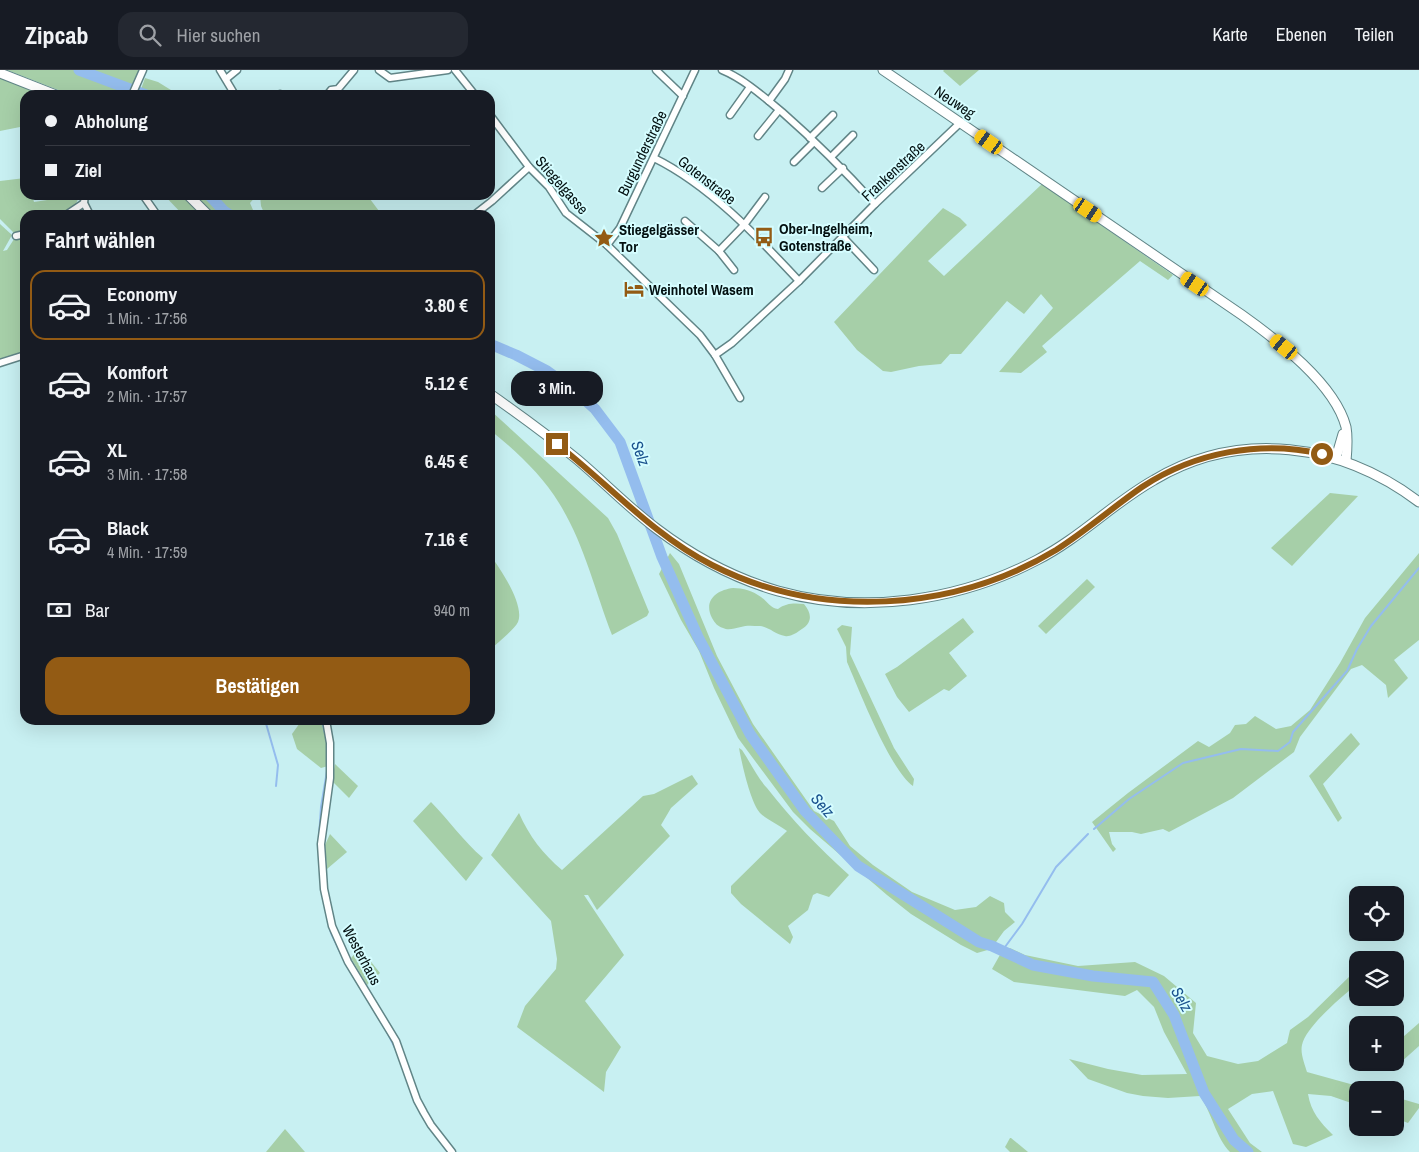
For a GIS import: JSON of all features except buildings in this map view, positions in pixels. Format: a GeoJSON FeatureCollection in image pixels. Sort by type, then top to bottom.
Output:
{"type":"FeatureCollection","features":[{"type":"Feature","properties":{"kind":"main road","name":"Neuweg"},"geometry":{"type":"LineString","coordinates":[[883,70],[1242,315],[1277,341],[1329,393],[1343,418]]}},
{"type":"Feature","properties":{"kind":"main road"},"geometry":{"type":"LineString","coordinates":[[0,73],[43,90]]}},
{"type":"Feature","properties":{"kind":"main road"},"geometry":{"type":"LineString","coordinates":[[193,200],[203,210]]}},
{"type":"Feature","properties":{"kind":"main road"},"geometry":{"type":"LineString","coordinates":[[495,398],[551,439],[656,528],[684,549],[712,565],[747,581],[779,591],[829,600],[888,602],[923,598],[972,587],[1040,559],[1072,540],[1153,480],[1178,467],[1232,451],[1275,448],[1311,452],[1336,458],[1386,480],[1419,502]]}},
{"type":"Feature","properties":{"kind":"main road"},"geometry":{"type":"LineString","coordinates":[[1336,458],[1344,430],[1343,418]]}},
{"type":"Feature","properties":{"kind":"main road"},"geometry":{"type":"LineString","coordinates":[[1343,418],[1347,434],[1346,461]]}},
{"type":"Feature","properties":{"kind":"street"},"geometry":{"type":"LineString","coordinates":[[134,90],[143,70]]}},
{"type":"Feature","properties":{"kind":"street"},"geometry":{"type":"LineString","coordinates":[[220,70],[231,90]]}},
{"type":"Feature","properties":{"kind":"street"},"geometry":{"type":"LineString","coordinates":[[226,79],[237,70]]}},
{"type":"Feature","properties":{"kind":"street"},"geometry":{"type":"LineString","coordinates":[[331,90],[338,89],[354,70]]}},
{"type":"Feature","properties":{"kind":"street"},"geometry":{"type":"LineString","coordinates":[[379,70],[390,78],[448,70]]}},
{"type":"Feature","properties":{"kind":"street"},"geometry":{"type":"LineString","coordinates":[[455,70],[470,90]]}},
{"type":"Feature","properties":{"kind":"street"},"geometry":{"type":"LineString","coordinates":[[656,70],[683,96]]}},
{"type":"Feature","properties":{"kind":"street","name":"Burgunderstraße"},"geometry":{"type":"LineString","coordinates":[[606,245],[620,228],[696,70]]}},
{"type":"Feature","properties":{"kind":"street"},"geometry":{"type":"LineString","coordinates":[[722,70],[730,73],[770,101],[843,168],[875,204]]}},
{"type":"Feature","properties":{"kind":"street"},"geometry":{"type":"LineString","coordinates":[[770,101],[789,70]]}},
{"type":"Feature","properties":{"kind":"street"},"geometry":{"type":"LineString","coordinates":[[730,115],[750,87]]}},
{"type":"Feature","properties":{"kind":"street"},"geometry":{"type":"LineString","coordinates":[[758,136],[779,110]]}},
{"type":"Feature","properties":{"kind":"street"},"geometry":{"type":"LineString","coordinates":[[794,162],[833,115]]}},
{"type":"Feature","properties":{"kind":"street","name":"Stiegelgasse"},"geometry":{"type":"LineString","coordinates":[[495,122],[529,167],[549,187],[566,213],[606,245],[700,335],[715,355],[740,398]]}},
{"type":"Feature","properties":{"kind":"street","name":"Frankenstraße"},"geometry":{"type":"LineString","coordinates":[[715,355],[732,343],[799,281],[875,204],[961,122]]}},
{"type":"Feature","properties":{"kind":"street"},"geometry":{"type":"LineString","coordinates":[[831,157],[853,135]]}},
{"type":"Feature","properties":{"kind":"street","name":"Gotenstraße"},"geometry":{"type":"LineString","coordinates":[[654,158],[674,168],[709,195],[770,249],[799,281]]}},
{"type":"Feature","properties":{"kind":"street"},"geometry":{"type":"LineString","coordinates":[[495,198],[529,167]]}},
{"type":"Feature","properties":{"kind":"street"},"geometry":{"type":"LineString","coordinates":[[822,188],[843,168]]}},
{"type":"Feature","properties":{"kind":"street","name":"Gotenstraße"},"geometry":{"type":"LineString","coordinates":[[719,251],[744,225],[765,197]]}},
{"type":"Feature","properties":{"kind":"street"},"geometry":{"type":"LineString","coordinates":[[84,200],[88,210]]}},
{"type":"Feature","properties":{"kind":"street"},"geometry":{"type":"LineString","coordinates":[[480,210],[493,200]]}},
{"type":"Feature","properties":{"kind":"street"},"geometry":{"type":"LineString","coordinates":[[74,210],[84,203]]}},
{"type":"Feature","properties":{"kind":"street"},"geometry":{"type":"LineString","coordinates":[[685,221],[719,251],[734,270]]}},
{"type":"Feature","properties":{"kind":"street"},"geometry":{"type":"LineString","coordinates":[[16,236],[20,235]]}},
{"type":"Feature","properties":{"kind":"street"},"geometry":{"type":"LineString","coordinates":[[843,238],[874,270]]}},
{"type":"Feature","properties":{"kind":"street"},"geometry":{"type":"LineString","coordinates":[[0,362],[20,356]]}},
{"type":"Feature","properties":{"kind":"street","name":"Westerhaus"},"geometry":{"type":"LineString","coordinates":[[327,725],[330,743],[330,778],[321,844],[324,889],[332,926],[348,962],[396,1041],[417,1100],[452,1152]]}},
{"type":"Feature","properties":{"kind":"green space"},"geometry":{"type":"Polygon","coordinates":[[[7,70],[140,71],[129,90],[58,90],[7,70]]]}},
{"type":"Feature","properties":{"kind":"green space"},"geometry":{"type":"Polygon","coordinates":[[[944,70],[979,70],[960,86],[944,70]]]}},
{"type":"Feature","properties":{"kind":"green space"},"geometry":{"type":"Polygon","coordinates":[[[0,77],[31,90],[20,90],[20,127],[0,131],[0,77]]]}},
{"type":"Feature","properties":{"kind":"green space"},"geometry":{"type":"Polygon","coordinates":[[[145,78],[158,82],[171,90],[141,90],[145,78]]]}},
{"type":"Feature","properties":{"kind":"green space"},"geometry":{"type":"Polygon","coordinates":[[[20,179],[20,200],[33,200],[34,202],[78,200],[73,210],[20,210],[20,234],[16,235],[0,219],[0,181],[20,179]]]}},
{"type":"Feature","properties":{"kind":"green space"},"geometry":{"type":"Polygon","coordinates":[[[1042,184],[1173,275],[1168,280],[1140,261],[1042,346],[1047,352],[1021,373],[999,372],[1053,308],[1041,294],[1024,314],[1007,301],[961,354],[950,354],[941,364],[919,366],[891,372],[883,371],[857,350],[834,322],[943,208],[960,218],[967,225],[928,261],[944,276],[1042,184]]]}},
{"type":"Feature","properties":{"kind":"green space"},"geometry":{"type":"Polygon","coordinates":[[[169,200],[189,200],[198,210],[178,210],[169,200]]]}},
{"type":"Feature","properties":{"kind":"green space"},"geometry":{"type":"Polygon","coordinates":[[[199,200],[253,200],[250,203],[253,210],[209,210],[199,200]]]}},
{"type":"Feature","properties":{"kind":"green space"},"geometry":{"type":"Polygon","coordinates":[[[260,200],[371,200],[378,210],[263,210],[260,200]]]}},
{"type":"Feature","properties":{"kind":"green space"},"geometry":{"type":"Polygon","coordinates":[[[0,224],[12,235],[3,251],[7,250],[16,236],[20,239],[20,354],[0,360],[0,224]]]}},
{"type":"Feature","properties":{"kind":"green space"},"geometry":{"type":"Polygon","coordinates":[[[495,415],[608,518],[617,534],[649,612],[647,616],[612,635],[568,518],[552,493],[518,455],[495,434],[495,415]]]}},
{"type":"Feature","properties":{"kind":"green space"},"geometry":{"type":"Polygon","coordinates":[[[1330,493],[1358,496],[1292,566],[1271,548],[1330,493]]]}},
{"type":"Feature","properties":{"kind":"green space"},"geometry":{"type":"Polygon","coordinates":[[[670,553],[679,564],[717,656],[753,724],[814,811],[834,821],[850,846],[873,865],[912,892],[955,910],[976,907],[990,896],[1004,903],[1005,912],[1015,922],[1004,931],[991,949],[977,953],[911,914],[810,829],[793,812],[738,738],[699,651],[681,620],[659,574],[670,553]]]}},
{"type":"Feature","properties":{"kind":"green space"},"geometry":{"type":"Polygon","coordinates":[[[1419,553],[1419,640],[1394,660],[1408,678],[1388,698],[1386,685],[1362,665],[1351,669],[1300,737],[1294,752],[1233,798],[1169,832],[1163,829],[1141,834],[1109,832],[1112,844],[1116,849],[1113,852],[1092,822],[1198,741],[1209,747],[1230,733],[1235,725],[1246,724],[1255,716],[1276,729],[1291,726],[1310,710],[1340,663],[1365,618],[1419,553]]]}},
{"type":"Feature","properties":{"kind":"green space"},"geometry":{"type":"Polygon","coordinates":[[[495,562],[510,587],[518,606],[518,622],[495,646],[495,562]]]}},
{"type":"Feature","properties":{"kind":"green space"},"geometry":{"type":"Polygon","coordinates":[[[1087,579],[1095,587],[1046,634],[1038,626],[1087,579]]]}},
{"type":"Feature","properties":{"kind":"green space"},"geometry":{"type":"Polygon","coordinates":[[[733,588],[755,593],[771,606],[778,609],[790,604],[804,604],[809,612],[809,622],[797,632],[787,636],[760,626],[725,629],[716,624],[712,618],[709,606],[710,601],[717,594],[733,588]]]}},
{"type":"Feature","properties":{"kind":"green space"},"geometry":{"type":"Polygon","coordinates":[[[963,618],[974,632],[949,653],[967,676],[949,691],[944,689],[909,712],[897,697],[885,674],[963,618]]]}},
{"type":"Feature","properties":{"kind":"green space"},"geometry":{"type":"Polygon","coordinates":[[[842,625],[852,627],[850,654],[894,748],[914,779],[913,786],[895,764],[867,709],[847,662],[846,647],[837,629],[842,625]]]}},
{"type":"Feature","properties":{"kind":"green space"},"geometry":{"type":"Polygon","coordinates":[[[298,725],[322,725],[328,749],[328,766],[321,768],[297,749],[292,734],[298,725]]]}},
{"type":"Feature","properties":{"kind":"green space"},"geometry":{"type":"Polygon","coordinates":[[[1351,733],[1360,744],[1323,784],[1342,818],[1338,822],[1309,776],[1351,733]]]}},
{"type":"Feature","properties":{"kind":"green space"},"geometry":{"type":"Polygon","coordinates":[[[739,748],[763,784],[786,811],[816,844],[849,875],[829,897],[817,893],[813,895],[808,910],[788,926],[793,937],[790,944],[741,904],[731,893],[731,886],[787,831],[763,816],[756,807],[747,782],[739,748]]]}},
{"type":"Feature","properties":{"kind":"green space"},"geometry":{"type":"Polygon","coordinates":[[[335,764],[358,786],[349,798],[332,781],[335,764]]]}},
{"type":"Feature","properties":{"kind":"green space"},"geometry":{"type":"Polygon","coordinates":[[[692,775],[698,784],[671,808],[661,825],[670,836],[597,910],[588,895],[584,895],[624,955],[585,1001],[621,1047],[606,1072],[604,1092],[517,1027],[525,1006],[556,969],[557,959],[551,921],[491,855],[519,813],[537,844],[562,870],[643,796],[654,794],[692,775]]]}},
{"type":"Feature","properties":{"kind":"green space"},"geometry":{"type":"Polygon","coordinates":[[[431,802],[483,858],[466,881],[413,821],[431,802]]]}},
{"type":"Feature","properties":{"kind":"green space"},"geometry":{"type":"Polygon","coordinates":[[[330,834],[347,852],[327,869],[325,845],[330,834]]]}},
{"type":"Feature","properties":{"kind":"green space"},"geometry":{"type":"Polygon","coordinates":[[[360,948],[380,973],[367,985],[351,958],[360,948]]]}},
{"type":"Feature","properties":{"kind":"green space"},"geometry":{"type":"Polygon","coordinates":[[[1010,948],[1025,955],[1078,966],[1135,962],[1164,976],[1196,1003],[1193,1033],[1207,1056],[1238,1064],[1258,1061],[1287,1043],[1290,1030],[1308,1017],[1349,977],[1349,991],[1310,1029],[1302,1045],[1302,1052],[1307,1072],[1349,1084],[1349,1102],[1331,1096],[1308,1094],[1311,1106],[1317,1116],[1333,1135],[1306,1147],[1293,1144],[1273,1091],[1252,1094],[1228,1109],[1250,1143],[1262,1152],[1230,1152],[1221,1140],[1200,1096],[1168,1098],[1127,1093],[1088,1079],[1069,1059],[1142,1075],[1187,1074],[1164,1032],[1154,1007],[1137,990],[1125,996],[1014,982],[992,969],[1001,953],[1010,948]]]}},
{"type":"Feature","properties":{"kind":"green space"},"geometry":{"type":"Polygon","coordinates":[[[1419,1023],[1419,1046],[1404,1059],[1404,1036],[1419,1023]]]}},
{"type":"Feature","properties":{"kind":"green space"},"geometry":{"type":"Polygon","coordinates":[[[1404,1100],[1419,1104],[1419,1108],[1408,1123],[1404,1121],[1404,1100]]]}},
{"type":"Feature","properties":{"kind":"green space"},"geometry":{"type":"Polygon","coordinates":[[[285,1129],[305,1152],[266,1152],[285,1129]]]}},
{"type":"Feature","properties":{"kind":"green space"},"geometry":{"type":"Polygon","coordinates":[[[1010,1138],[1028,1152],[1010,1152],[1005,1147],[1010,1138]]]}},
{"type":"Feature","properties":{"kind":"waterway","name":"Selz"},"geometry":{"type":"LineString","coordinates":[[79,70],[133,90]]}},
{"type":"Feature","properties":{"kind":"waterway","name":"Selz"},"geometry":{"type":"LineString","coordinates":[[214,200],[223,210]]}},
{"type":"Feature","properties":{"kind":"waterway","name":"Selz"},"geometry":{"type":"LineString","coordinates":[[495,346],[547,371],[576,392],[595,409],[620,442],[662,557],[698,637],[750,734],[805,811],[858,866],[979,942],[1033,965],[1093,976],[1153,982],[1174,1015],[1204,1093],[1234,1140],[1248,1152]]}},
{"type":"Feature","properties":{"kind":"waterway"},"geometry":{"type":"LineString","coordinates":[[1094,829],[1129,799],[1183,763],[1241,749],[1278,751],[1290,742],[1293,732],[1347,671],[1357,649],[1371,626],[1419,568]]}},
{"type":"Feature","properties":{"kind":"waterway"},"geometry":{"type":"LineString","coordinates":[[266,725],[278,765],[276,786]]}},
{"type":"Feature","properties":{"kind":"waterway"},"geometry":{"type":"LineString","coordinates":[[323,725],[325,733]]}},
{"type":"Feature","properties":{"kind":"waterway"},"geometry":{"type":"LineString","coordinates":[[319,837],[321,807],[327,771]]}},
{"type":"Feature","properties":{"kind":"waterway"},"geometry":{"type":"LineString","coordinates":[[1002,951],[1022,924],[1056,867],[1088,834]]}},
{"type":"Feature","properties":{"kind":"waterway"},"geometry":{"type":"LineString","coordinates":[[323,897],[331,933],[341,954]]}},
{"type":"Feature","properties":{"kind":"waterway"},"geometry":{"type":"LineString","coordinates":[[387,1032],[397,1052]]}},
{"type":"Feature","properties":{"kind":"waterway"},"geometry":{"type":"LineString","coordinates":[[442,1144],[448,1152]]}},
{"type":"Feature","properties":{"kind":"place","name":"Ober-Ingelheim, Gotenstraße"},"geometry":{"type":"Point","coordinates":[764,237]}},
{"type":"Feature","properties":{"kind":"place","name":"Stiegelgässer Tor"},"geometry":{"type":"Point","coordinates":[604,238]}},
{"type":"Feature","properties":{"kind":"place","name":"Weinhotel Wasem"},"geometry":{"type":"Point","coordinates":[634,289]}},
{"type":"Feature","properties":{"kind":"route"},"geometry":{"type":"LineString","coordinates":[[557,444],[656,528],[698,558],[747,581],[779,591],[813,598],[849,602],[888,602],[923,598],[955,592],[1007,574],[1056,550],[1142,487],[1190,462],[1232,451],[1260,448],[1292,449],[1322,454]]}}]}
